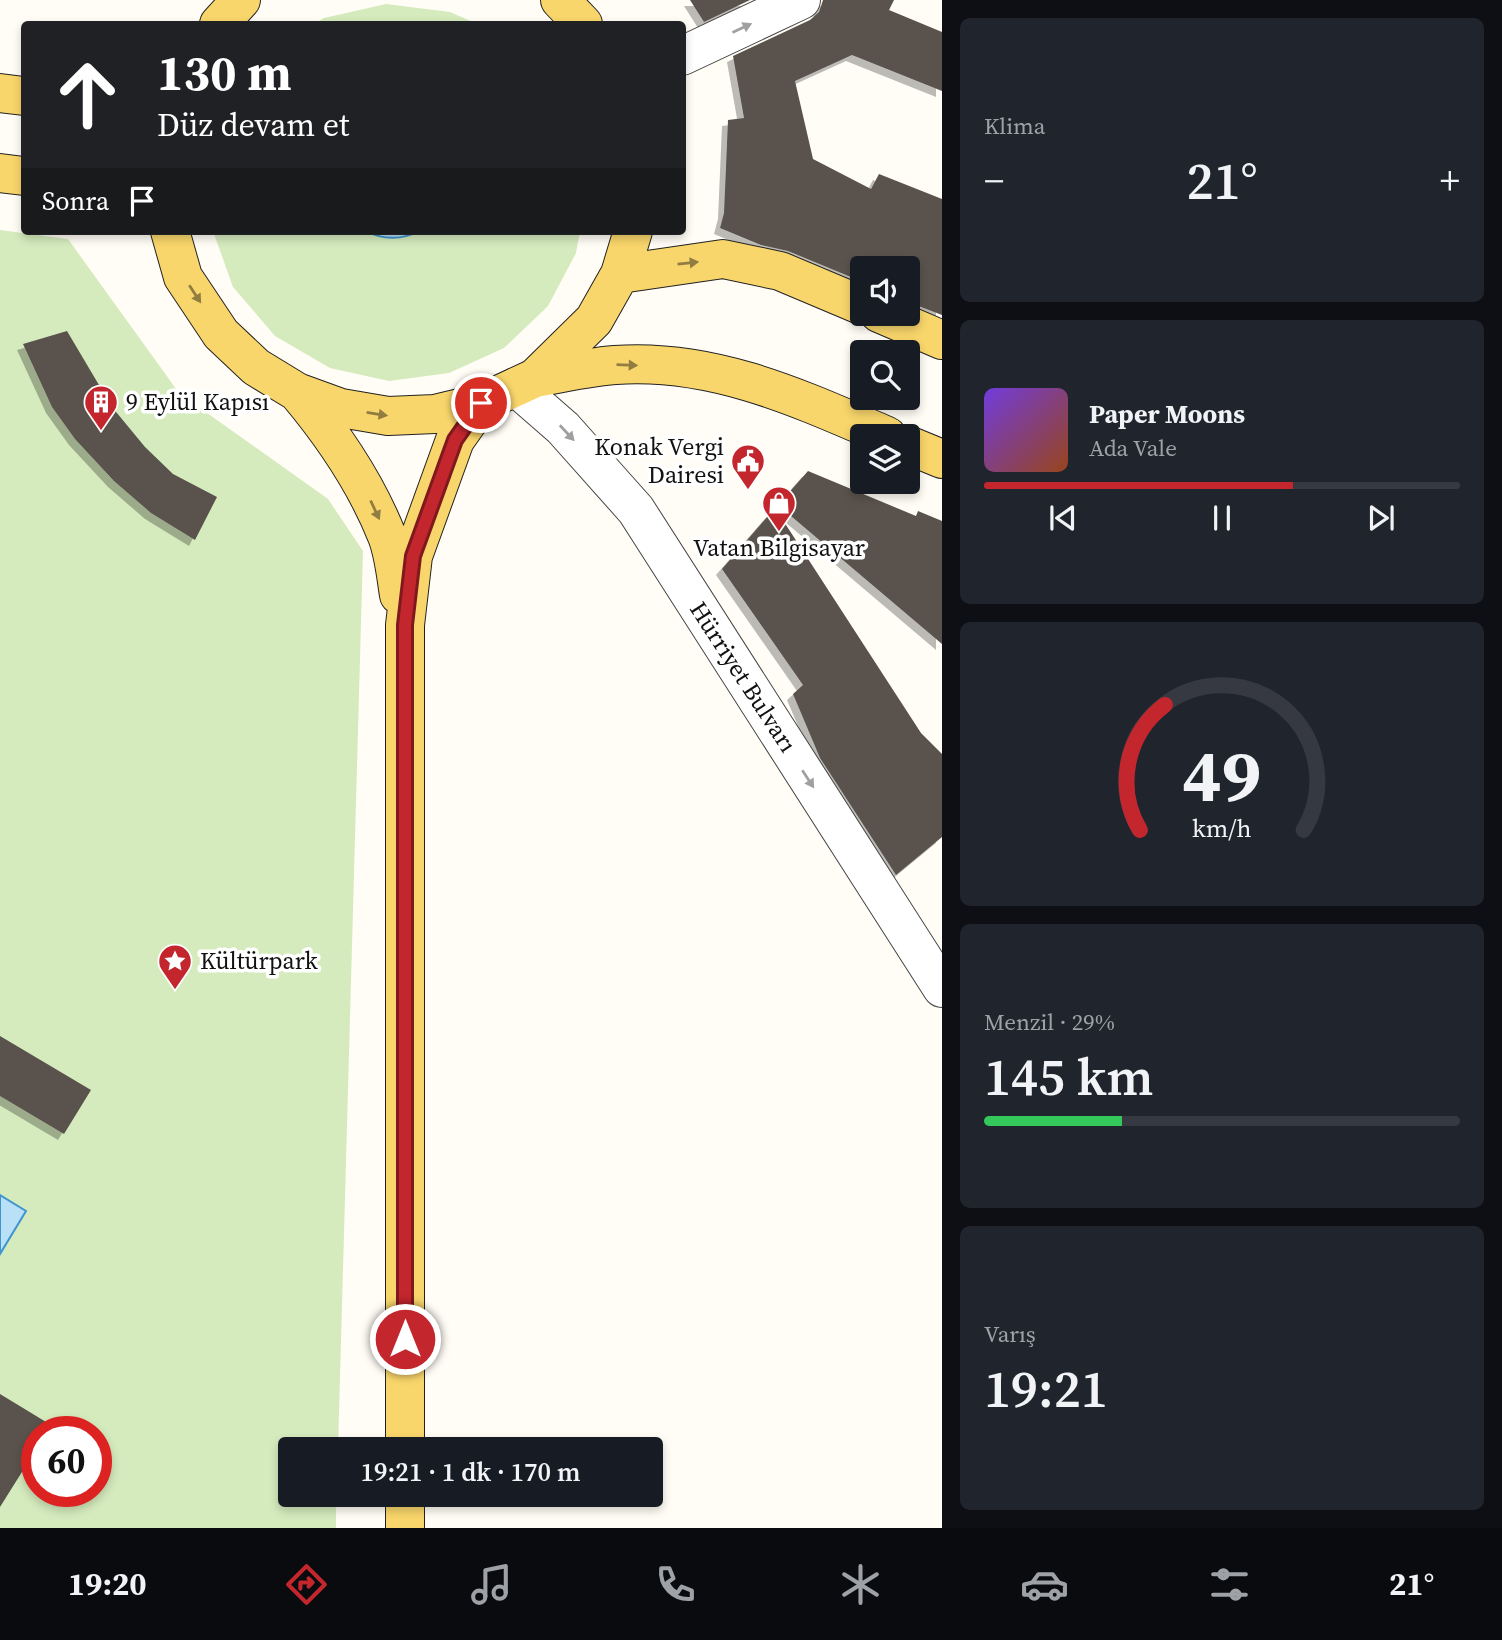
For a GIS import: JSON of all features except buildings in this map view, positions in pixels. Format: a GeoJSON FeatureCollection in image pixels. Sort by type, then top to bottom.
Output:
{"type":"FeatureCollection","features":[{"type":"Feature","properties":{"kind":"main road"},"geometry":{"type":"LineString","coordinates":[[222,21],[241,0]]}},
{"type":"Feature","properties":{"kind":"main road"},"geometry":{"type":"LineString","coordinates":[[560,0],[580,21]]}},
{"type":"Feature","properties":{"kind":"main road"},"geometry":{"type":"LineString","coordinates":[[0,93],[21,96]]}},
{"type":"Feature","properties":{"kind":"main road"},"geometry":{"type":"LineString","coordinates":[[0,173],[21,176]]}},
{"type":"Feature","properties":{"kind":"main road"},"geometry":{"type":"LineString","coordinates":[[171,235],[183,277],[221,334],[256,367],[297,392],[341,408],[388,416],[435,414],[481,403],[526,382],[615,365],[671,367],[727,374],[780,391],[858,424]]}},
{"type":"Feature","properties":{"kind":"main road"},"geometry":{"type":"LineString","coordinates":[[526,382],[594,320],[620,274],[632,235]]}},
{"type":"Feature","properties":{"kind":"main road"},"geometry":{"type":"LineString","coordinates":[[620,274],[723,260],[780,271],[850,301]]}},
{"type":"Feature","properties":{"kind":"main road"},"geometry":{"type":"LineString","coordinates":[[909,326],[942,340]]}},
{"type":"Feature","properties":{"kind":"main road"},"geometry":{"type":"LineString","coordinates":[[297,392],[328,429],[356,473],[388,538],[405,625]]}},
{"type":"Feature","properties":{"kind":"main road"},"geometry":{"type":"LineString","coordinates":[[405,1437],[405,625],[413,556],[455,440],[481,403]]}},
{"type":"Feature","properties":{"kind":"main road"},"geometry":{"type":"LineString","coordinates":[[920,450],[942,459]]}},
{"type":"Feature","properties":{"kind":"main road"},"geometry":{"type":"LineString","coordinates":[[404,1528],[405,1507]]}},
{"type":"Feature","properties":{"kind":"street"},"geometry":{"type":"LineString","coordinates":[[686,54],[801,0]]}},
{"type":"Feature","properties":{"kind":"street","name":"Hürriyet Bulvarı"},"geometry":{"type":"LineString","coordinates":[[526,382],[636,510],[942,988]]}},
{"type":"Feature","properties":{"kind":"green space"},"geometry":{"type":"Polygon","coordinates":[[[386,4],[450,12],[470,21],[319,21],[386,4]]]}},
{"type":"Feature","properties":{"kind":"green space","name":"Kültürpark"},"geometry":{"type":"Polygon","coordinates":[[[0,230],[21,233],[21,235],[68,239],[179,393],[328,499],[363,551],[338,1437],[278,1437],[278,1507],[336,1507],[336,1528],[0,1528],[0,230]]]}},
{"type":"Feature","properties":{"kind":"green space"},"geometry":{"type":"Polygon","coordinates":[[[214,235],[579,235],[576,253],[548,306],[504,348],[449,373],[389,381],[330,368],[275,336],[233,287],[214,235]]]}},
{"type":"Feature","properties":{"kind":"water"},"geometry":{"type":"Polygon","coordinates":[[[376,235],[409,235],[393,238],[376,235]]]}},
{"type":"Feature","properties":{"kind":"water"},"geometry":{"type":"Polygon","coordinates":[[[0,1195],[26,1211],[0,1254],[0,1195]]]}},
{"type":"Feature","properties":{"kind":"place","name":"9 Eylül Kapısı"},"geometry":{"type":"Point","coordinates":[101,432]}},
{"type":"Feature","properties":{"kind":"place","name":"Konak Vergi Dairesi"},"geometry":{"type":"Point","coordinates":[748,491]}},
{"type":"Feature","properties":{"kind":"place","name":"Vatan Bilgisayar"},"geometry":{"type":"Point","coordinates":[779,533]}},
{"type":"Feature","properties":{"kind":"place","name":"Kültürpark"},"geometry":{"type":"Point","coordinates":[175,991]}},
{"type":"Feature","properties":{"kind":"route"},"geometry":{"type":"LineString","coordinates":[[405,1339],[405,625],[413,556],[455,440],[481,403]]}}]}
